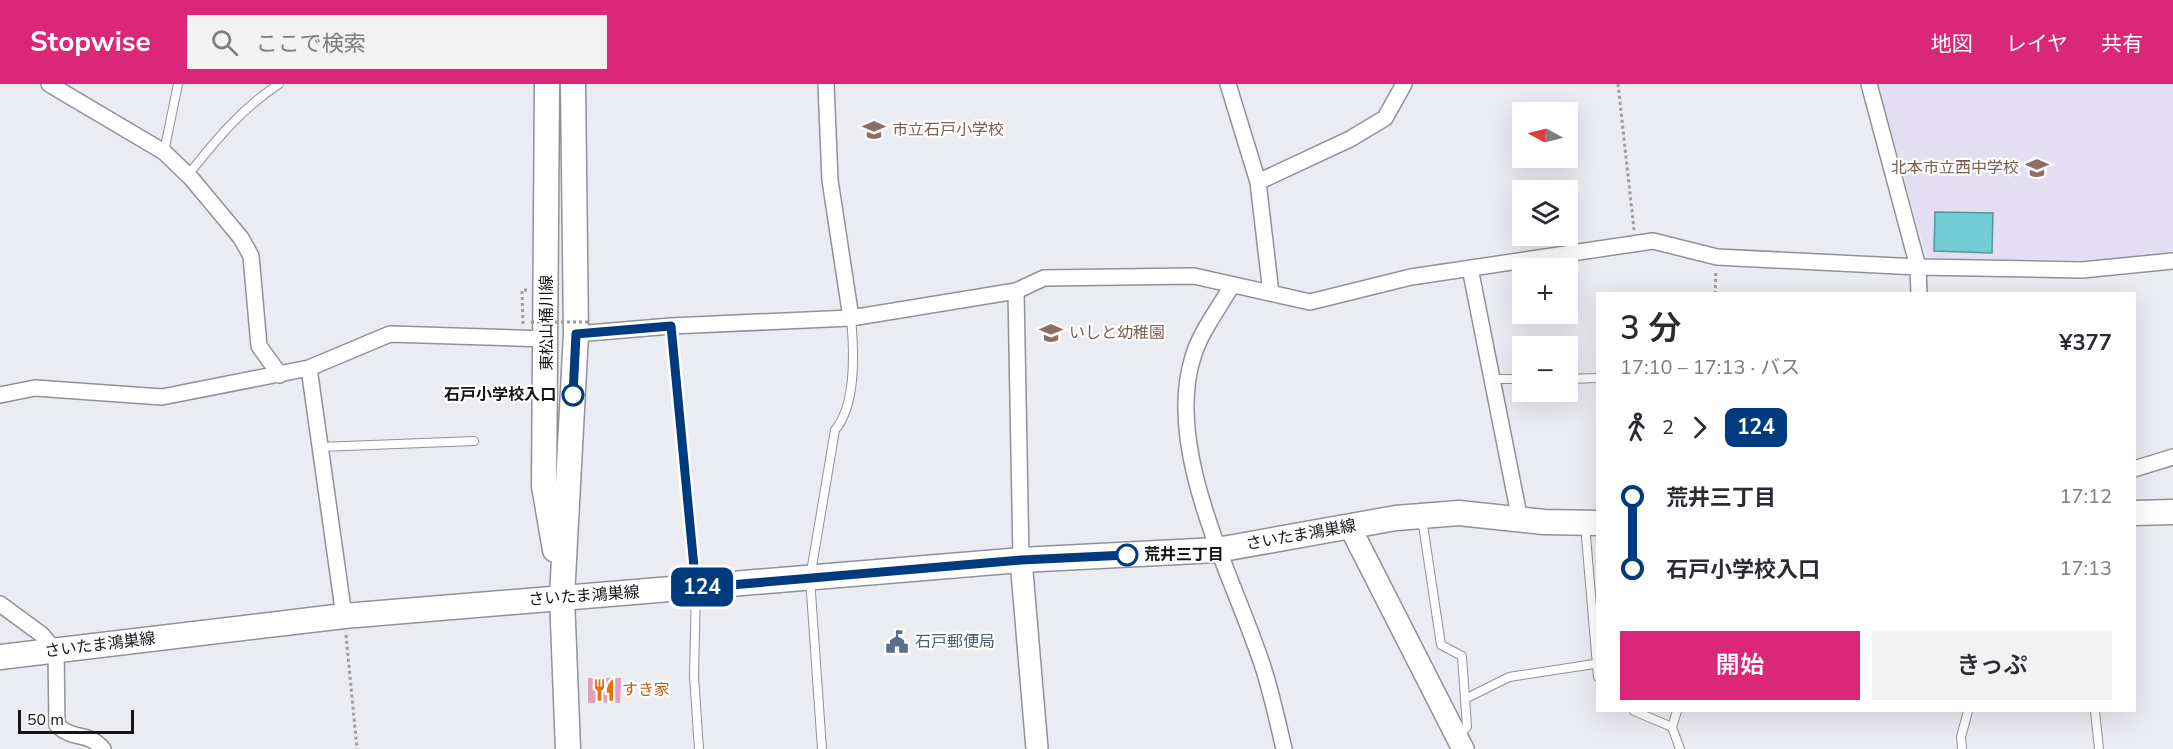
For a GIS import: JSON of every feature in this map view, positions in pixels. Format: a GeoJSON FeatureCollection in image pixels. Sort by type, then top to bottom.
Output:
{"type":"FeatureCollection","features":[{"type":"Feature","properties":{"kind":"main road","name":"東松山桶川線"},"geometry":{"type":"LineString","coordinates":[[547,84],[539,330],[544,486],[562,597]]}},
{"type":"Feature","properties":{"kind":"main road","name":"東松山桶川線"},"geometry":{"type":"LineString","coordinates":[[568,749],[562,597],[582,328],[573,84]]}},
{"type":"Feature","properties":{"kind":"main road"},"geometry":{"type":"LineString","coordinates":[[2136,513],[2173,512]]}},
{"type":"Feature","properties":{"kind":"main road","name":"さいたま鴻巣線"},"geometry":{"type":"LineString","coordinates":[[0,657],[344,616],[1021,560],[1217,550],[1396,518],[1459,513],[1520,520],[1591,523]]}},
{"type":"Feature","properties":{"kind":"street"},"geometry":{"type":"LineString","coordinates":[[49,84],[164,152],[188,175],[241,238],[251,256],[259,346],[280,375]]}},
{"type":"Feature","properties":{"kind":"street"},"geometry":{"type":"LineString","coordinates":[[826,84],[830,180],[851,318]]}},
{"type":"Feature","properties":{"kind":"street"},"geometry":{"type":"LineString","coordinates":[[1228,84],[1258,182],[1271,293]]}},
{"type":"Feature","properties":{"kind":"street"},"geometry":{"type":"LineString","coordinates":[[1258,182],[1350,139],[1385,118],[1404,84]]}},
{"type":"Feature","properties":{"kind":"street"},"geometry":{"type":"LineString","coordinates":[[1869,84],[1918,267],[1919,292]]}},
{"type":"Feature","properties":{"kind":"street"},"geometry":{"type":"LineString","coordinates":[[582,328],[851,318],[1016,291],[1044,278],[1194,276],[1310,302],[1411,277],[1653,241],[1717,257],[1918,267],[2082,270],[2173,261]]}},
{"type":"Feature","properties":{"kind":"street"},"geometry":{"type":"LineString","coordinates":[[1470,268],[1520,520]]}},
{"type":"Feature","properties":{"kind":"street"},"geometry":{"type":"LineString","coordinates":[[1232,285],[1193,355],[1186,390],[1187,445],[1217,550],[1263,670],[1284,749]]}},
{"type":"Feature","properties":{"kind":"street"},"geometry":{"type":"LineString","coordinates":[[1016,291],[1021,560],[1037,749]]}},
{"type":"Feature","properties":{"kind":"street"},"geometry":{"type":"LineString","coordinates":[[0,395],[35,388],[162,397],[309,368],[390,334],[539,330]]}},
{"type":"Feature","properties":{"kind":"street"},"geometry":{"type":"LineString","coordinates":[[309,368],[344,616]]}},
{"type":"Feature","properties":{"kind":"street"},"geometry":{"type":"LineString","coordinates":[[2136,468],[2173,457]]}},
{"type":"Feature","properties":{"kind":"street"},"geometry":{"type":"LineString","coordinates":[[1350,527],[1460,742]]}},
{"type":"Feature","properties":{"kind":"street"},"geometry":{"type":"LineString","coordinates":[[0,604],[41,634],[56,651],[57,725],[66,734],[92,737],[103,749]]}},
{"type":"Feature","properties":{"kind":"lane"},"geometry":{"type":"LineString","coordinates":[[164,152],[178,84]]}},
{"type":"Feature","properties":{"kind":"lane"},"geometry":{"type":"LineString","coordinates":[[188,175],[221,134],[259,97],[279,84]]}},
{"type":"Feature","properties":{"kind":"lane"},"geometry":{"type":"LineString","coordinates":[[822,749],[810,578],[835,430],[842,422],[846,408],[855,358],[851,318]]}},
{"type":"Feature","properties":{"kind":"lane"},"geometry":{"type":"LineString","coordinates":[[671,326],[696,588],[694,676],[699,749]]}},
{"type":"Feature","properties":{"kind":"lane"},"geometry":{"type":"LineString","coordinates":[[1578,378],[1596,378]]}},
{"type":"Feature","properties":{"kind":"lane"},"geometry":{"type":"LineString","coordinates":[[1492,379],[1512,379]]}},
{"type":"Feature","properties":{"kind":"lane"},"geometry":{"type":"LineString","coordinates":[[320,447],[474,441]]}},
{"type":"Feature","properties":{"kind":"lane"},"geometry":{"type":"LineString","coordinates":[[1591,523],[1596,670]]}},
{"type":"Feature","properties":{"kind":"lane"},"geometry":{"type":"LineString","coordinates":[[1423,525],[1441,645],[1462,656],[1467,727],[1460,742]]}},
{"type":"Feature","properties":{"kind":"lane"},"geometry":{"type":"LineString","coordinates":[[1465,699],[1509,677],[1594,664]]}},
{"type":"Feature","properties":{"kind":"lane"},"geometry":{"type":"LineString","coordinates":[[1636,712],[1672,727]]}},
{"type":"Feature","properties":{"kind":"lane"},"geometry":{"type":"LineString","coordinates":[[1677,712],[1672,727],[1680,749]]}},
{"type":"Feature","properties":{"kind":"lane"},"geometry":{"type":"LineString","coordinates":[[1962,749],[1961,737],[1968,712]]}},
{"type":"Feature","properties":{"kind":"lane"},"geometry":{"type":"LineString","coordinates":[[2095,712],[2099,749]]}},
{"type":"Feature","properties":{"kind":"path"},"geometry":{"type":"LineString","coordinates":[[1618,84],[1635,244]]}},
{"type":"Feature","properties":{"kind":"path"},"geometry":{"type":"LineString","coordinates":[[1716,292],[1717,257]]}},
{"type":"Feature","properties":{"kind":"path"},"geometry":{"type":"LineString","coordinates":[[539,330],[582,328]]}},
{"type":"Feature","properties":{"kind":"path"},"geometry":{"type":"LineString","coordinates":[[344,616],[357,726],[357,749]]}},
{"type":"Feature","properties":{"kind":"shaded area","name":"北本市立西中学校"},"geometry":{"type":"Polygon","coordinates":[[[1878,84],[2173,84],[2173,253],[2119,260],[1931,259],[1925,252],[1878,84]]]}},
{"type":"Feature","properties":{"kind":"water"},"geometry":{"type":"Polygon","coordinates":[[[1935,212],[1993,213],[1992,253],[1934,251],[1935,212]]]}},
{"type":"Feature","properties":{"kind":"building","name":"すき家"},"geometry":{"type":"Polygon","coordinates":[[[588,678],[621,678],[620,703],[588,703],[588,678]]]}},
{"type":"Feature","properties":{"kind":"bus line","name":"124"},"geometry":{"type":"LineString","coordinates":[[573,395],[576,334],[671,326],[696,588],[1021,560],[1127,555]]}},
{"type":"Feature","properties":{"kind":"place","name":"市立石戸小学校"},"geometry":{"type":"Point","coordinates":[874,130]}},
{"type":"Feature","properties":{"kind":"place","name":"北本市立西中学校"},"geometry":{"type":"Point","coordinates":[2037,168]}},
{"type":"Feature","properties":{"kind":"place","name":"いしと幼稚園"},"geometry":{"type":"Point","coordinates":[1051,333]}},
{"type":"Feature","properties":{"kind":"place","name":"石戸小学校入口"},"geometry":{"type":"Point","coordinates":[573,395]}},
{"type":"Feature","properties":{"kind":"place","name":"荒井三丁目"},"geometry":{"type":"Point","coordinates":[1127,555]}},
{"type":"Feature","properties":{"kind":"place","name":"石戸郵便局"},"geometry":{"type":"Point","coordinates":[897,642]}},
{"type":"Feature","properties":{"kind":"place","name":"すき家"},"geometry":{"type":"Point","coordinates":[604,690]}}]}
